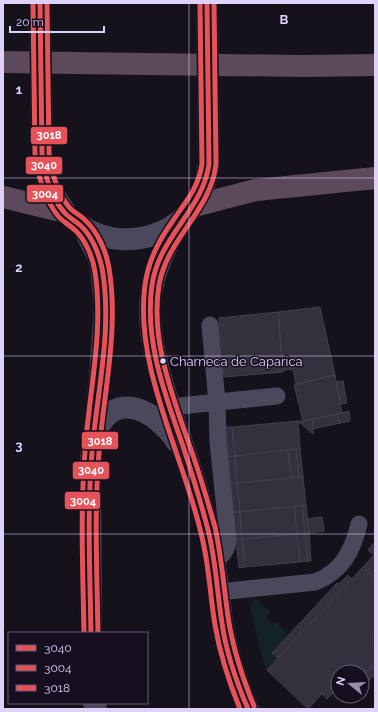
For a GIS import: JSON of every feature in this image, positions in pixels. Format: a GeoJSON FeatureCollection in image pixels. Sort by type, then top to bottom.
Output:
{"type":"FeatureCollection","features":[{"type":"Feature","properties":{"kind":"highway"},"geometry":{"type":"LineString","coordinates":[[3,62],[302,66],[375,65]]}},
{"type":"Feature","properties":{"kind":"highway"},"geometry":{"type":"LineString","coordinates":[[189,211],[256,190],[375,178]]}},
{"type":"Feature","properties":{"kind":"highway"},"geometry":{"type":"LineString","coordinates":[[3,197],[64,212]]}},
{"type":"Feature","properties":{"kind":"street"},"geometry":{"type":"LineString","coordinates":[[40,3],[42,154],[49,187],[64,212],[83,227],[112,239],[143,238],[165,230],[189,211]]}},
{"type":"Feature","properties":{"kind":"street"},"geometry":{"type":"LineString","coordinates":[[207,3],[210,164],[204,186],[168,242],[158,264],[152,284],[150,306],[151,328],[157,361],[170,407],[189,464],[215,560],[222,623],[232,667],[248,709]]}},
{"type":"Feature","properties":{"kind":"street"},"geometry":{"type":"LineString","coordinates":[[83,227],[98,256],[101,267],[104,308],[100,376],[92,450],[90,507],[91,632]]}},
{"type":"Feature","properties":{"kind":"street"},"geometry":{"type":"LineString","coordinates":[[92,450],[99,424],[106,416],[113,410],[132,408],[154,416],[165,426],[176,440],[189,464]]}},
{"type":"Feature","properties":{"kind":"lane"},"geometry":{"type":"LineString","coordinates":[[210,325],[217,402],[218,442],[228,539],[227,548],[223,555],[215,560]]}},
{"type":"Feature","properties":{"kind":"lane"},"geometry":{"type":"LineString","coordinates":[[170,407],[277,396]]}},
{"type":"Feature","properties":{"kind":"lane"},"geometry":{"type":"LineString","coordinates":[[219,592],[315,582],[328,578],[340,567],[349,554],[355,542],[359,524]]}},
{"type":"Feature","properties":{"kind":"shaded area"},"geometry":{"type":"Polygon","coordinates":[[[253,600],[259,600],[264,607],[270,610],[267,617],[271,622],[276,622],[289,635],[272,652],[278,658],[267,670],[261,655],[250,607],[253,600]]]}},
{"type":"Feature","properties":{"kind":"building"},"geometry":{"type":"Polygon","coordinates":[[[320,307],[335,375],[296,384],[293,369],[283,370],[278,312],[320,307]]]}},
{"type":"Feature","properties":{"kind":"building"},"geometry":{"type":"Polygon","coordinates":[[[278,312],[283,372],[224,377],[219,318],[278,312]]]}},
{"type":"Feature","properties":{"kind":"building"},"geometry":{"type":"Polygon","coordinates":[[[335,375],[342,413],[303,421],[294,385],[335,375]]]}},
{"type":"Feature","properties":{"kind":"building"},"geometry":{"type":"Polygon","coordinates":[[[343,381],[347,403],[341,404],[336,382],[343,381]]]}},
{"type":"Feature","properties":{"kind":"building"},"geometry":{"type":"Polygon","coordinates":[[[349,411],[350,421],[340,423],[337,414],[349,411]]]}},
{"type":"Feature","properties":{"kind":"building"},"geometry":{"type":"Polygon","coordinates":[[[337,414],[340,423],[313,429],[313,419],[337,414]]]}},
{"type":"Feature","properties":{"kind":"building"},"geometry":{"type":"Polygon","coordinates":[[[313,419],[313,434],[298,421],[303,421],[313,419]]]}},
{"type":"Feature","properties":{"kind":"building"},"geometry":{"type":"Polygon","coordinates":[[[298,421],[300,448],[235,456],[232,427],[298,421]]]}},
{"type":"Feature","properties":{"kind":"building"},"geometry":{"type":"Polygon","coordinates":[[[225,427],[232,427],[235,456],[228,457],[225,427]]]}},
{"type":"Feature","properties":{"kind":"building"},"geometry":{"type":"Polygon","coordinates":[[[300,448],[303,477],[299,477],[296,449],[300,448]]]}},
{"type":"Feature","properties":{"kind":"building"},"geometry":{"type":"Polygon","coordinates":[[[296,449],[299,477],[291,478],[288,450],[296,449]]]}},
{"type":"Feature","properties":{"kind":"building"},"geometry":{"type":"Polygon","coordinates":[[[288,450],[291,478],[237,483],[235,456],[288,450]]]}},
{"type":"Feature","properties":{"kind":"building"},"geometry":{"type":"Polygon","coordinates":[[[235,456],[237,483],[230,484],[228,457],[235,456]]]}},
{"type":"Feature","properties":{"kind":"building"},"geometry":{"type":"Polygon","coordinates":[[[303,477],[306,505],[240,512],[237,483],[303,477]]]}},
{"type":"Feature","properties":{"kind":"building"},"geometry":{"type":"Polygon","coordinates":[[[237,483],[240,512],[233,512],[230,484],[237,483]]]}},
{"type":"Feature","properties":{"kind":"building"},"geometry":{"type":"Polygon","coordinates":[[[302,505],[305,533],[297,534],[294,506],[302,505]]]}},
{"type":"Feature","properties":{"kind":"building"},"geometry":{"type":"Polygon","coordinates":[[[302,505],[306,505],[309,533],[305,533],[302,505]]]}},
{"type":"Feature","properties":{"kind":"building"},"geometry":{"type":"Polygon","coordinates":[[[294,506],[297,534],[242,539],[240,512],[294,506]]]}},
{"type":"Feature","properties":{"kind":"building"},"geometry":{"type":"Polygon","coordinates":[[[233,512],[240,512],[242,539],[236,540],[233,512]]]}},
{"type":"Feature","properties":{"kind":"building"},"geometry":{"type":"Polygon","coordinates":[[[322,517],[324,531],[309,533],[307,519],[322,517]]]}},
{"type":"Feature","properties":{"kind":"building"},"geometry":{"type":"Polygon","coordinates":[[[305,533],[308,561],[300,562],[297,534],[305,533]]]}},
{"type":"Feature","properties":{"kind":"building"},"geometry":{"type":"Polygon","coordinates":[[[305,533],[309,533],[311,561],[308,561],[305,533]]]}},
{"type":"Feature","properties":{"kind":"building"},"geometry":{"type":"Polygon","coordinates":[[[297,534],[300,562],[245,567],[242,539],[297,534]]]}},
{"type":"Feature","properties":{"kind":"building"},"geometry":{"type":"Polygon","coordinates":[[[242,539],[245,567],[239,568],[236,540],[242,539]]]}},
{"type":"Feature","properties":{"kind":"building"},"geometry":{"type":"Polygon","coordinates":[[[375,542],[375,554],[374,555],[368,550],[375,542]]]}},
{"type":"Feature","properties":{"kind":"building"},"geometry":{"type":"Polygon","coordinates":[[[375,554],[375,578],[363,567],[375,554]]]}},
{"type":"Feature","properties":{"kind":"building"},"geometry":{"type":"Polygon","coordinates":[[[363,567],[375,578],[375,637],[372,640],[375,643],[375,663],[370,668],[370,664],[330,664],[330,685],[308,709],[267,670],[363,567]]]}},
{"type":"Feature","properties":{"kind":"building"},"geometry":{"type":"Polygon","coordinates":[[[348,575],[352,579],[278,658],[272,653],[337,583],[339,584],[348,575]]]}},
{"type":"Feature","properties":{"kind":"building"},"geometry":{"type":"Polygon","coordinates":[[[375,663],[375,674],[370,679],[370,668],[375,663]]]}},
{"type":"Feature","properties":{"kind":"building"},"geometry":{"type":"Polygon","coordinates":[[[330,685],[330,696],[327,699],[322,694],[330,685]]]}},
{"type":"Feature","properties":{"kind":"transit line","name":"3004"},"geometry":{"type":"LineString","coordinates":[[33,3],[35,154],[38,170],[45,194],[53,209],[60,218],[80,235],[91,256],[95,272],[97,294],[97,340],[83,475],[82,542],[84,632]]}},
{"type":"Feature","properties":{"kind":"transit line","name":"3040"},"geometry":{"type":"LineString","coordinates":[[40,3],[42,154],[45,170],[49,185],[59,206],[85,230],[94,246],[102,268],[105,291],[105,337],[90,475],[89,542],[91,632]]}},
{"type":"Feature","properties":{"kind":"transit line","name":"3018"},"geometry":{"type":"LineString","coordinates":[[47,3],[49,153],[55,181],[61,194],[71,209],[90,225],[101,242],[108,262],[112,291],[112,337],[97,475],[96,542],[98,632]]}},
{"type":"Feature","properties":{"kind":"transit line","name":"3004"},"geometry":{"type":"LineString","coordinates":[[200,3],[202,164],[198,181],[187,201],[167,229],[151,260],[146,276],[144,316],[147,347],[153,378],[193,503],[201,533],[206,556],[213,614],[219,647],[240,709]]}},
{"type":"Feature","properties":{"kind":"transit line","name":"3040"},"geometry":{"type":"LineString","coordinates":[[207,3],[209,164],[199,195],[163,252],[156,268],[152,285],[150,306],[151,326],[163,387],[183,446],[208,530],[213,553],[226,645],[248,709]]}},
{"type":"Feature","properties":{"kind":"transit line","name":"3018"},"geometry":{"type":"LineString","coordinates":[[214,3],[216,164],[212,181],[206,196],[198,211],[179,238],[164,268],[159,285],[157,305],[158,326],[164,366],[200,475],[215,527],[233,644],[254,706]]}},
{"type":"Feature","properties":{"kind":"place","name":"Charneca de Caparica"},"geometry":{"type":"Point","coordinates":[163,361]}}]}
